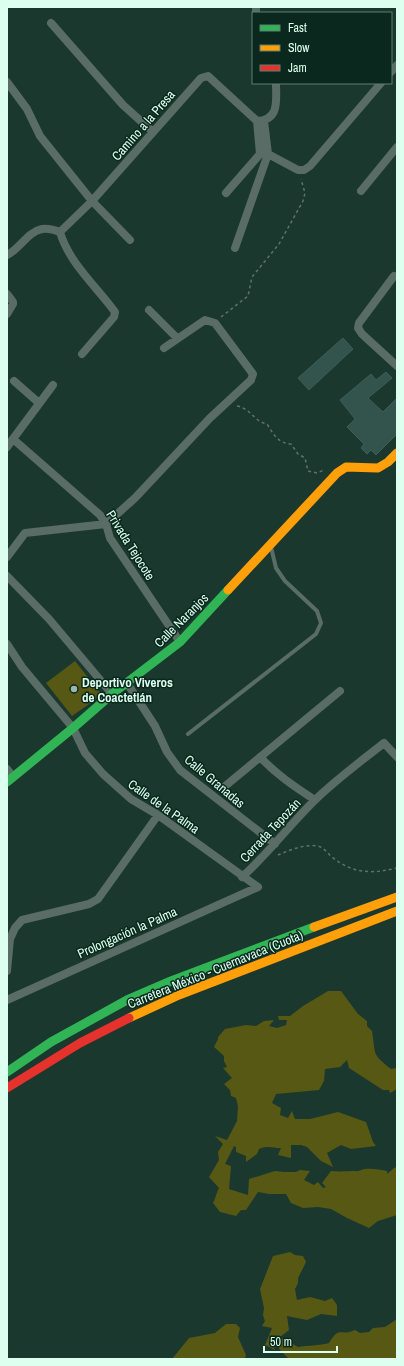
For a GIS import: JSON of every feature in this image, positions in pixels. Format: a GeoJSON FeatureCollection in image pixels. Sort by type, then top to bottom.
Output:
{"type":"FeatureCollection","features":[{"type":"Feature","properties":{"kind":"main road"},"geometry":{"type":"LineString","coordinates":[[337,473],[346,467],[378,468],[388,462],[397,453]]}},
{"type":"Feature","properties":{"kind":"main road","name":"Calle Naranjos"},"geometry":{"type":"LineString","coordinates":[[10,780],[112,694],[180,642],[337,473]]}},
{"type":"Feature","properties":{"kind":"main road","name":"Carretera México - Cuernavaca (Cuota)"},"geometry":{"type":"LineString","coordinates":[[7,1072],[51,1042],[127,1000],[171,981],[397,897]]}},
{"type":"Feature","properties":{"kind":"main road"},"geometry":{"type":"LineString","coordinates":[[7,1075],[36,1055],[120,1006],[184,978],[397,902]]}},
{"type":"Feature","properties":{"kind":"main road","name":"Carretera México - Cuernavaca (Cuota)"},"geometry":{"type":"LineString","coordinates":[[7,1088],[80,1043],[165,1001],[299,948],[397,912]]}},
{"type":"Feature","properties":{"kind":"main road"},"geometry":{"type":"LineString","coordinates":[[7,1092],[32,1074],[72,1050],[120,1025],[299,954],[397,918]]}},
{"type":"Feature","properties":{"kind":"street"},"geometry":{"type":"LineString","coordinates":[[51,23],[122,105],[153,132]]}},
{"type":"Feature","properties":{"kind":"street","name":"Camino a la Presa"},"geometry":{"type":"LineString","coordinates":[[60,232],[92,201],[201,78],[208,76],[261,121]]}},
{"type":"Feature","properties":{"kind":"street"},"geometry":{"type":"LineString","coordinates":[[7,82],[27,109],[40,136],[92,201],[130,240]]}},
{"type":"Feature","properties":{"kind":"street"},"geometry":{"type":"LineString","coordinates":[[261,121],[273,115],[276,107],[276,84]]}},
{"type":"Feature","properties":{"kind":"street"},"geometry":{"type":"LineString","coordinates":[[268,154],[298,170],[304,170],[310,166],[380,84]]}},
{"type":"Feature","properties":{"kind":"street"},"geometry":{"type":"LineString","coordinates":[[235,248],[268,154],[261,121]]}},
{"type":"Feature","properties":{"kind":"street"},"geometry":{"type":"LineString","coordinates":[[226,193],[260,154],[261,121]]}},
{"type":"Feature","properties":{"kind":"street"},"geometry":{"type":"LineString","coordinates":[[361,191],[397,147]]}},
{"type":"Feature","properties":{"kind":"street"},"geometry":{"type":"LineString","coordinates":[[7,255],[29,236],[42,229],[50,229],[60,232],[68,250],[80,268],[115,312],[114,317],[82,354]]}},
{"type":"Feature","properties":{"kind":"street"},"geometry":{"type":"LineString","coordinates":[[394,276],[359,323],[358,328],[362,334],[397,366]]}},
{"type":"Feature","properties":{"kind":"street"},"geometry":{"type":"LineString","coordinates":[[7,294],[14,304],[7,314]]}},
{"type":"Feature","properties":{"kind":"street"},"geometry":{"type":"LineString","coordinates":[[149,310],[176,338]]}},
{"type":"Feature","properties":{"kind":"street"},"geometry":{"type":"LineString","coordinates":[[7,557],[25,533],[106,524],[135,498],[210,418],[251,380],[253,374],[215,323],[210,320],[204,320],[176,338],[164,348]]}},
{"type":"Feature","properties":{"kind":"street"},"geometry":{"type":"LineString","coordinates":[[14,381],[39,403]]}},
{"type":"Feature","properties":{"kind":"street"},"geometry":{"type":"LineString","coordinates":[[7,447],[53,385]]}},
{"type":"Feature","properties":{"kind":"street","name":"Privada Tejocote"},"geometry":{"type":"LineString","coordinates":[[13,439],[100,515],[106,524],[110,538],[180,642]]}},
{"type":"Feature","properties":{"kind":"street"},"geometry":{"type":"LineString","coordinates":[[7,576],[49,620],[112,694]]}},
{"type":"Feature","properties":{"kind":"street"},"geometry":{"type":"LineString","coordinates":[[7,644],[22,667],[73,728]]}},
{"type":"Feature","properties":{"kind":"street","name":"Calle Granadas"},"geometry":{"type":"LineString","coordinates":[[127,683],[155,726],[167,752],[180,770],[275,844]]}},
{"type":"Feature","properties":{"kind":"street"},"geometry":{"type":"LineString","coordinates":[[224,787],[340,691]]}},
{"type":"Feature","properties":{"kind":"street","name":"Calle de la Palma"},"geometry":{"type":"LineString","coordinates":[[73,728],[86,753],[103,774],[132,799],[158,815],[242,877],[258,887]]}},
{"type":"Feature","properties":{"kind":"street","name":"Cerrada Tepozán"},"geometry":{"type":"LineString","coordinates":[[242,877],[259,862],[315,800],[349,770],[384,743],[397,757]]}},
{"type":"Feature","properties":{"kind":"street","name":"Cerrada Tepozán"},"geometry":{"type":"LineString","coordinates":[[260,757],[273,771],[315,800]]}},
{"type":"Feature","properties":{"kind":"street"},"geometry":{"type":"LineString","coordinates":[[7,770],[10,780]]}},
{"type":"Feature","properties":{"kind":"street"},"geometry":{"type":"LineString","coordinates":[[7,971],[10,939],[14,928],[22,920],[89,904],[98,899],[158,815]]}},
{"type":"Feature","properties":{"kind":"street","name":"Prolongación la Palma"},"geometry":{"type":"LineString","coordinates":[[7,1000],[258,887]]}},
{"type":"Feature","properties":{"kind":"lane"},"geometry":{"type":"LineString","coordinates":[[188,734],[316,634],[321,623],[317,611],[285,581],[276,568],[270,544]]}},
{"type":"Feature","properties":{"kind":"path"},"geometry":{"type":"LineString","coordinates":[[215,323],[248,296],[252,277],[279,244],[303,201],[305,194],[298,170]]}},
{"type":"Feature","properties":{"kind":"path"},"geometry":{"type":"LineString","coordinates":[[226,404],[248,409],[260,423],[267,424],[274,435],[283,444],[291,444],[298,454],[305,458],[308,471],[317,473],[328,468],[337,473]]}},
{"type":"Feature","properties":{"kind":"path"},"geometry":{"type":"LineString","coordinates":[[278,855],[301,848],[318,846],[337,861],[357,870],[376,872],[397,868]]}},
{"type":"Feature","properties":{"kind":"shaded area","name":"Deportivo Viveros de Coactetlán"},"geometry":{"type":"Polygon","coordinates":[[[75,661],[102,695],[72,716],[46,683],[75,661]]]}},
{"type":"Feature","properties":{"kind":"shaded area"},"geometry":{"type":"Polygon","coordinates":[[[328,991],[341,991],[358,1014],[367,1021],[367,1026],[372,1031],[374,1049],[377,1056],[391,1069],[397,1068],[397,1089],[390,1093],[389,1090],[383,1090],[349,1068],[347,1060],[340,1067],[325,1069],[324,1081],[319,1090],[276,1094],[272,1103],[281,1108],[280,1115],[288,1118],[292,1111],[295,1119],[310,1119],[338,1112],[366,1122],[373,1142],[376,1146],[351,1149],[341,1145],[327,1153],[333,1167],[321,1161],[307,1147],[301,1145],[291,1145],[291,1158],[278,1155],[281,1148],[265,1147],[259,1149],[257,1154],[246,1162],[246,1156],[236,1152],[236,1147],[234,1146],[225,1164],[231,1166],[229,1189],[248,1195],[249,1179],[275,1171],[310,1171],[304,1180],[314,1185],[318,1182],[323,1188],[326,1187],[322,1183],[331,1171],[357,1171],[369,1169],[387,1171],[387,1174],[397,1167],[397,1215],[378,1221],[369,1228],[331,1209],[318,1207],[303,1208],[291,1203],[286,1194],[269,1194],[258,1192],[246,1210],[241,1210],[236,1216],[220,1212],[213,1203],[219,1188],[209,1177],[219,1160],[218,1152],[223,1144],[215,1136],[227,1140],[237,1121],[238,1106],[236,1098],[231,1096],[230,1090],[224,1084],[232,1078],[223,1068],[227,1067],[224,1061],[224,1056],[214,1047],[218,1037],[225,1029],[246,1025],[256,1026],[264,1021],[274,1020],[269,1026],[277,1028],[286,1025],[287,1020],[279,1020],[278,1016],[290,1016],[303,1006],[328,991]]]}},
{"type":"Feature","properties":{"kind":"shaded area"},"geometry":{"type":"Polygon","coordinates":[[[290,1252],[295,1255],[303,1256],[306,1262],[298,1278],[298,1283],[295,1289],[297,1300],[310,1297],[325,1301],[332,1298],[337,1305],[337,1316],[321,1314],[307,1320],[287,1316],[289,1330],[280,1337],[298,1347],[321,1345],[329,1343],[338,1333],[355,1330],[360,1333],[369,1332],[373,1328],[385,1327],[397,1319],[397,1359],[289,1359],[275,1343],[273,1344],[275,1350],[265,1345],[272,1328],[262,1326],[265,1321],[260,1289],[273,1256],[290,1252]]]}},
{"type":"Feature","properties":{"kind":"shaded area"},"geometry":{"type":"Polygon","coordinates":[[[226,1324],[236,1324],[240,1328],[238,1337],[246,1355],[245,1359],[172,1359],[189,1338],[215,1333],[226,1324]]]}},
{"type":"Feature","properties":{"kind":"building"},"geometry":{"type":"Polygon","coordinates":[[[343,338],[353,349],[309,390],[298,378],[343,338]]]}},
{"type":"Feature","properties":{"kind":"building"},"geometry":{"type":"Polygon","coordinates":[[[386,372],[392,378],[368,398],[383,412],[397,398],[397,434],[376,455],[371,450],[367,454],[361,448],[364,444],[347,427],[355,419],[340,400],[371,374],[376,380],[386,372]]]}},
{"type":"Feature","properties":{"kind":"traffic: fast"},"geometry":{"type":"LineString","coordinates":[[7,782],[112,694],[180,642],[228,590]]}},
{"type":"Feature","properties":{"kind":"traffic: fast"},"geometry":{"type":"LineString","coordinates":[[7,1072],[51,1042],[127,1000],[171,981],[314,927]]}},
{"type":"Feature","properties":{"kind":"traffic: slow"},"geometry":{"type":"LineString","coordinates":[[228,590],[337,473],[346,467],[378,468],[388,462],[397,453]]}},
{"type":"Feature","properties":{"kind":"traffic: slow"},"geometry":{"type":"LineString","coordinates":[[314,927],[397,897]]}},
{"type":"Feature","properties":{"kind":"traffic: slow"},"geometry":{"type":"LineString","coordinates":[[129,1018],[179,995],[397,911]]}},
{"type":"Feature","properties":{"kind":"traffic: jam"},"geometry":{"type":"LineString","coordinates":[[7,1088],[80,1043],[129,1018]]}},
{"type":"Feature","properties":{"kind":"place","name":"Deportivo Viveros de Coactetlán"},"geometry":{"type":"Point","coordinates":[74,689]}}]}
